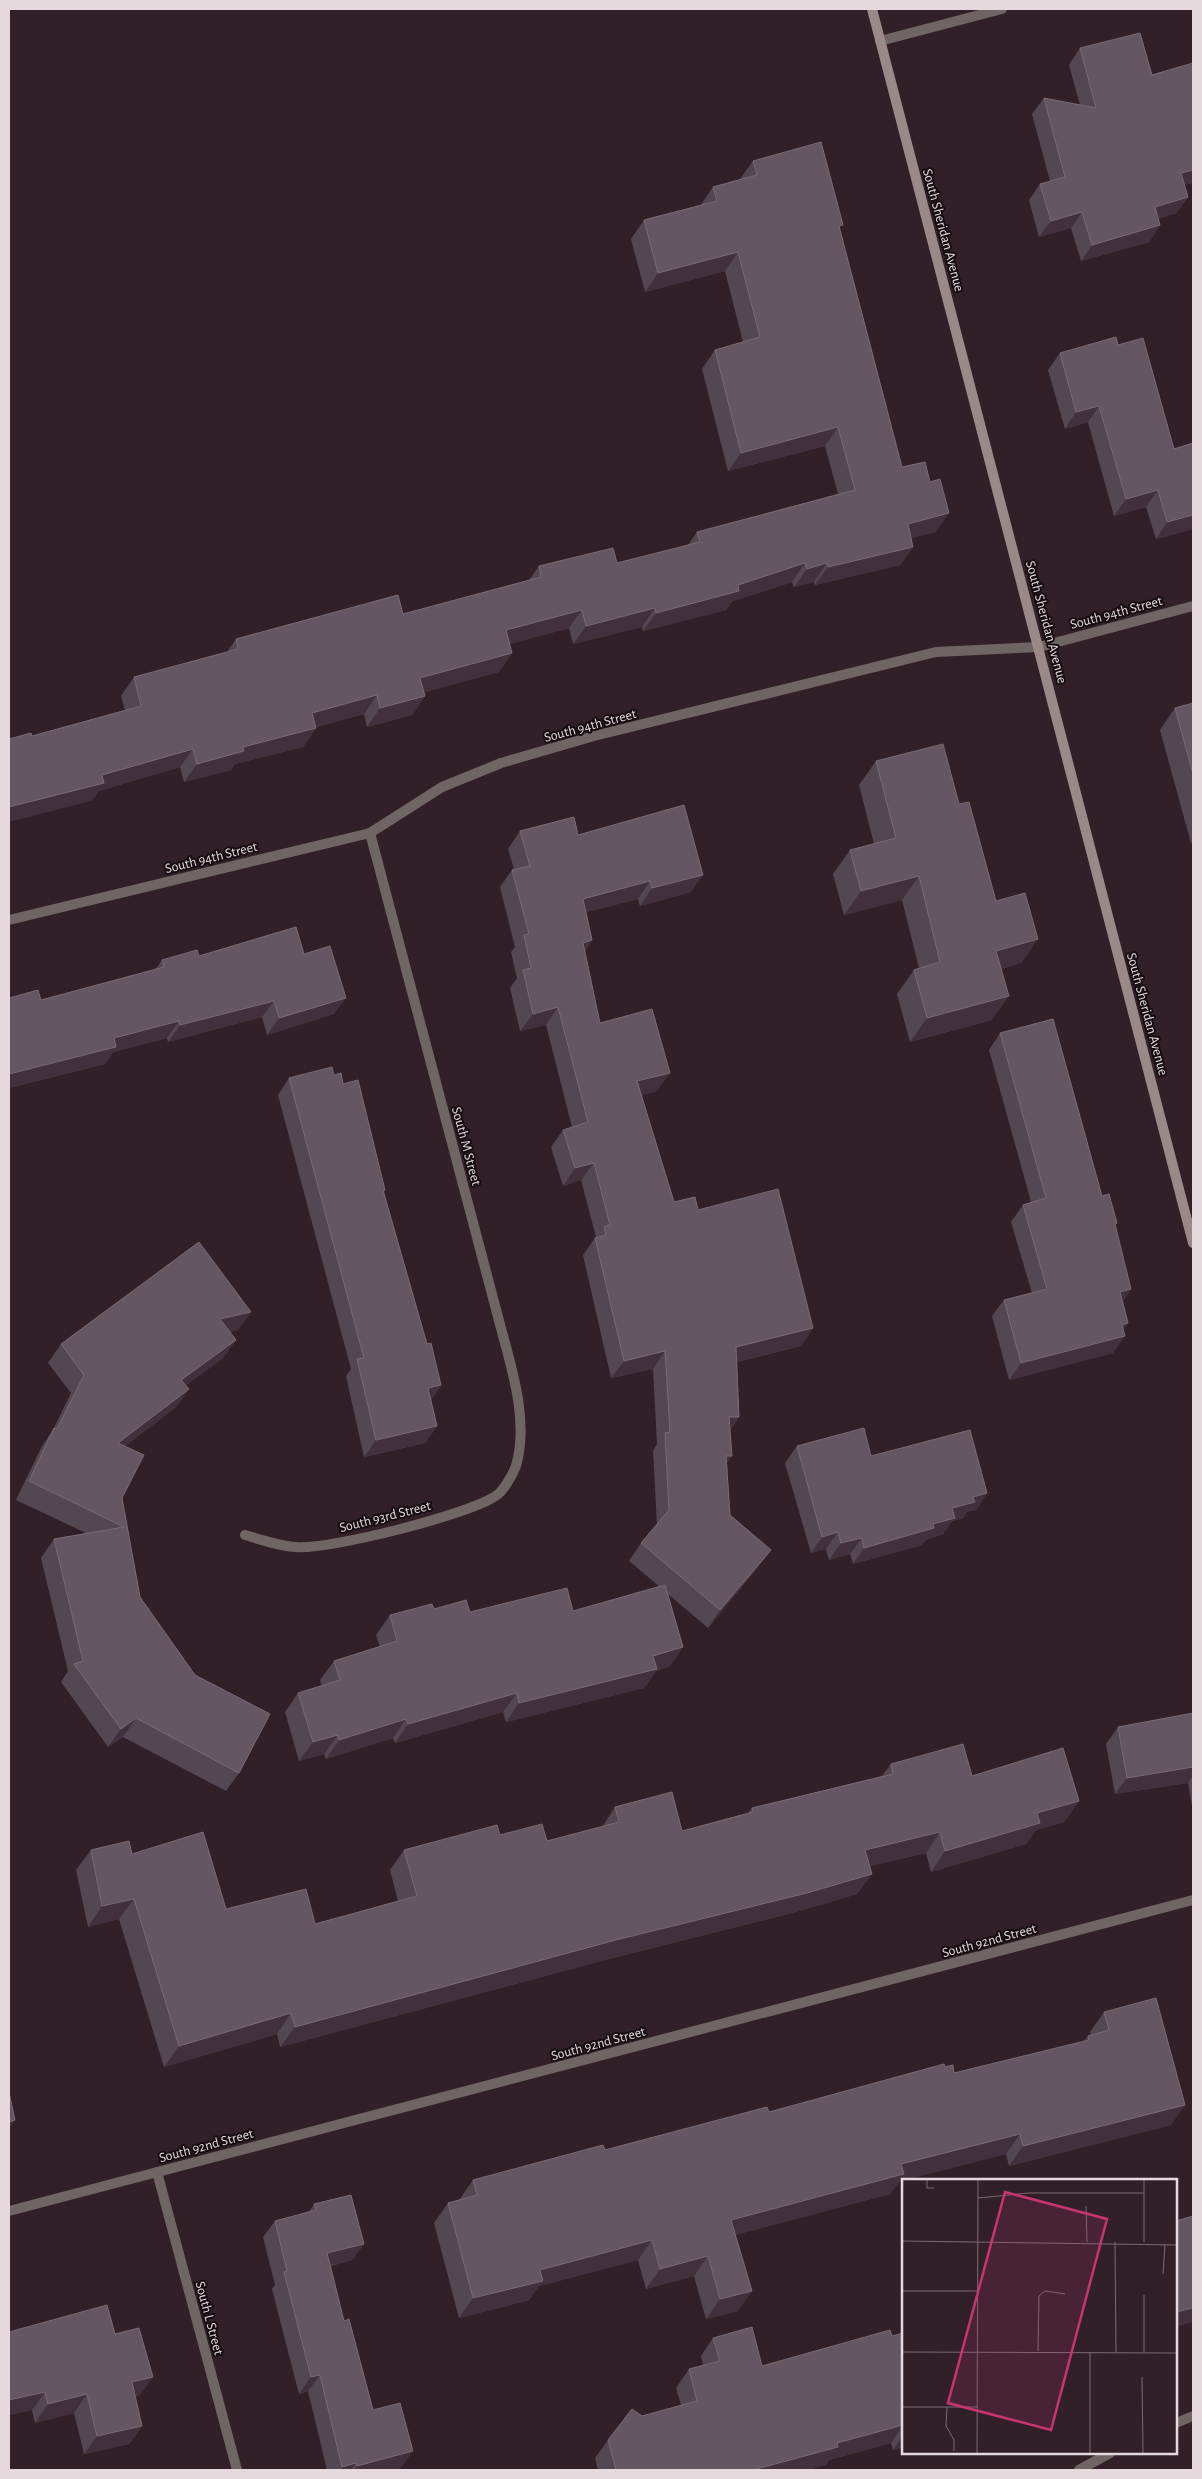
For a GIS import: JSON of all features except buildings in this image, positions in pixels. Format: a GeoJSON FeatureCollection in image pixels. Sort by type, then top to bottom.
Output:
{"type":"FeatureCollection","features":[{"type":"Feature","properties":{"kind":"street","name":"South Sheridan Avenue"},"geometry":{"type":"LineString","coordinates":[[872,9],[1193,1243]]}},
{"type":"Feature","properties":{"kind":"street"},"geometry":{"type":"LineString","coordinates":[[880,41],[1002,9]]}},
{"type":"Feature","properties":{"kind":"street","name":"South 94th Street"},"geometry":{"type":"LineString","coordinates":[[9,920],[370,833],[442,787],[501,763],[594,736],[936,652],[1039,647],[1193,606]]}},
{"type":"Feature","properties":{"kind":"street","name":"South M Street"},"geometry":{"type":"LineString","coordinates":[[370,833],[516,1392],[521,1437],[515,1468]]}},
{"type":"Feature","properties":{"kind":"street","name":"South 93rd Street"},"geometry":{"type":"LineString","coordinates":[[245,1535],[272,1543],[298,1547],[324,1545],[355,1539],[470,1510],[498,1494],[515,1468]]}},
{"type":"Feature","properties":{"kind":"street","name":"South 92nd Street"},"geometry":{"type":"LineString","coordinates":[[9,2211],[1193,1900]]}},
{"type":"Feature","properties":{"kind":"street","name":"South L Street"},"geometry":{"type":"LineString","coordinates":[[157,2172],[237,2470]]}},
{"type":"Feature","properties":{"kind":"street"},"geometry":{"type":"LineString","coordinates":[[1177,2422],[1193,2416]]}},
{"type":"Feature","properties":{"kind":"street"},"geometry":{"type":"LineString","coordinates":[[1079,2470],[1108,2454]]}}]}
